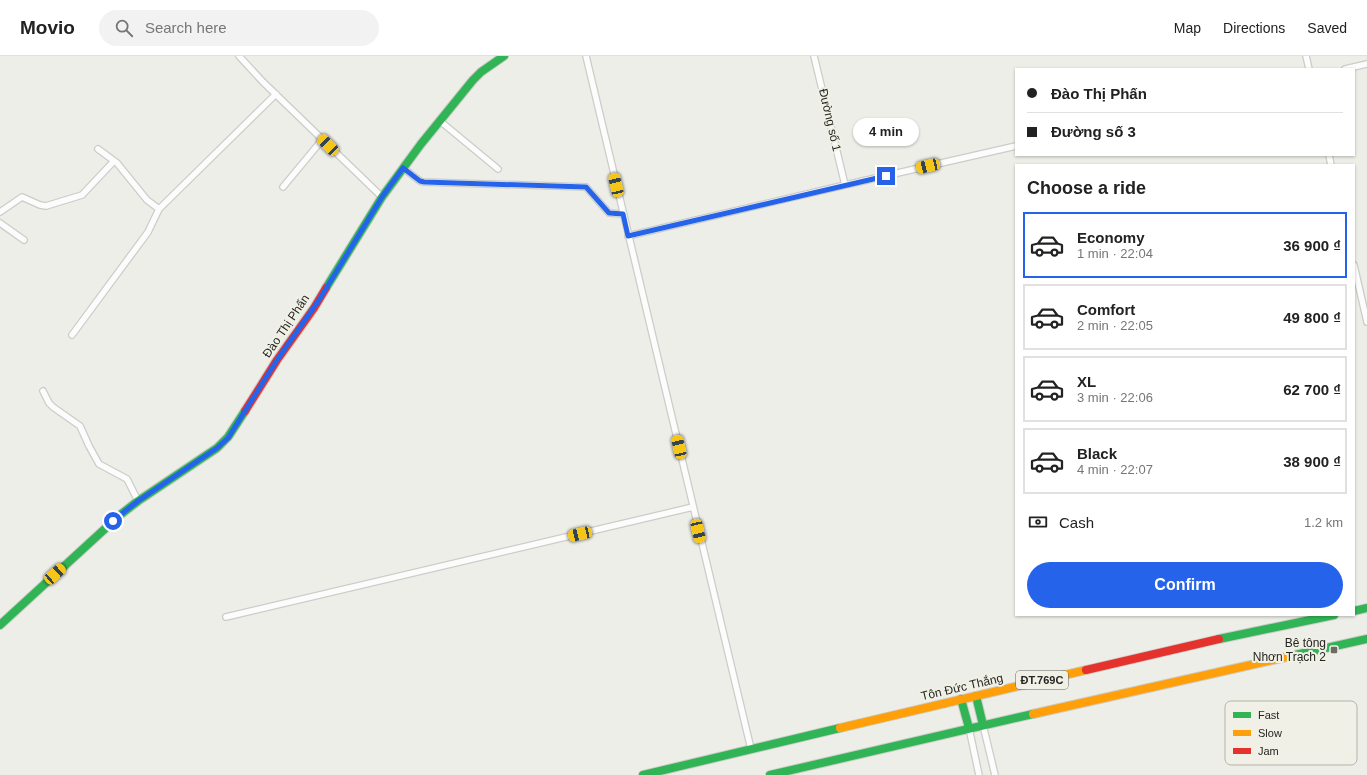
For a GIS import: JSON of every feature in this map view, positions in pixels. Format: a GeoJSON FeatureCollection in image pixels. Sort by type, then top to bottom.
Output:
{"type":"FeatureCollection","features":[{"type":"Feature","properties":{"kind":"main road","name":"Đào Thị Phấn"},"geometry":{"type":"LineString","coordinates":[[0,625],[120,515],[138,501],[199,461],[228,438],[277,360],[316,304],[382,197],[440,120],[473,80],[504,56]]}},
{"type":"Feature","properties":{"kind":"main road"},"geometry":{"type":"LineString","coordinates":[[1355,611],[1367,608]]}},
{"type":"Feature","properties":{"kind":"main road","name":"Tôn Đức Thắng"},"geometry":{"type":"LineString","coordinates":[[643,775],[1199,643],[1329,616]]}},
{"type":"Feature","properties":{"kind":"main road","name":"ĐT.769C"},"geometry":{"type":"LineString","coordinates":[[770,775],[969,728],[1367,639]]}},
{"type":"Feature","properties":{"kind":"main road"},"geometry":{"type":"LineString","coordinates":[[976,696],[983,725]]}},
{"type":"Feature","properties":{"kind":"main road"},"geometry":{"type":"LineString","coordinates":[[961,699],[969,728]]}},
{"type":"Feature","properties":{"kind":"street"},"geometry":{"type":"LineString","coordinates":[[239,56],[322,140],[382,197]]}},
{"type":"Feature","properties":{"kind":"street"},"geometry":{"type":"LineString","coordinates":[[586,56],[628,236],[662,370],[750,749]]}},
{"type":"Feature","properties":{"kind":"street","name":"Đường số 1"},"geometry":{"type":"LineString","coordinates":[[814,56],[845,185]]}},
{"type":"Feature","properties":{"kind":"street"},"geometry":{"type":"LineString","coordinates":[[1306,56],[1309,68]]}},
{"type":"Feature","properties":{"kind":"street"},"geometry":{"type":"LineString","coordinates":[[1349,68],[1367,64]]}},
{"type":"Feature","properties":{"kind":"street"},"geometry":{"type":"LineString","coordinates":[[72,335],[148,232],[159,209],[276,94]]}},
{"type":"Feature","properties":{"kind":"street"},"geometry":{"type":"LineString","coordinates":[[440,120],[498,169]]}},
{"type":"Feature","properties":{"kind":"street"},"geometry":{"type":"LineString","coordinates":[[283,187],[322,140]]}},
{"type":"Feature","properties":{"kind":"street"},"geometry":{"type":"LineString","coordinates":[[628,236],[1015,146]]}},
{"type":"Feature","properties":{"kind":"street"},"geometry":{"type":"LineString","coordinates":[[98,149],[114,161],[147,200],[159,209]]}},
{"type":"Feature","properties":{"kind":"street"},"geometry":{"type":"LineString","coordinates":[[0,212],[22,197],[46,206],[82,195],[114,161]]}},
{"type":"Feature","properties":{"kind":"street"},"geometry":{"type":"LineString","coordinates":[[403,168],[420,181],[424,182],[586,187],[609,213],[623,214]]}},
{"type":"Feature","properties":{"kind":"street"},"geometry":{"type":"LineString","coordinates":[[0,223],[24,240]]}},
{"type":"Feature","properties":{"kind":"street"},"geometry":{"type":"LineString","coordinates":[[1355,269],[1367,322]]}},
{"type":"Feature","properties":{"kind":"street"},"geometry":{"type":"LineString","coordinates":[[43,391],[49,403],[53,407],[80,426],[89,446],[100,464],[127,479],[138,501]]}},
{"type":"Feature","properties":{"kind":"street"},"geometry":{"type":"LineString","coordinates":[[226,617],[693,507]]}},
{"type":"Feature","properties":{"kind":"street"},"geometry":{"type":"LineString","coordinates":[[983,725],[995,775]]}},
{"type":"Feature","properties":{"kind":"street"},"geometry":{"type":"LineString","coordinates":[[969,728],[979,775]]}},
{"type":"Feature","properties":{"kind":"traffic: fast"},"geometry":{"type":"LineString","coordinates":[[326,288],[382,197],[421,144],[473,80],[481,72],[504,56]]}},
{"type":"Feature","properties":{"kind":"traffic: fast"},"geometry":{"type":"LineString","coordinates":[[0,625],[120,515],[138,501],[217,448],[228,437],[245,411]]}},
{"type":"Feature","properties":{"kind":"traffic: fast"},"geometry":{"type":"LineString","coordinates":[[1355,611],[1367,608]]}},
{"type":"Feature","properties":{"kind":"traffic: fast"},"geometry":{"type":"LineString","coordinates":[[1219,639],[1329,616]]}},
{"type":"Feature","properties":{"kind":"traffic: fast"},"geometry":{"type":"LineString","coordinates":[[1295,655],[1367,639]]}},
{"type":"Feature","properties":{"kind":"traffic: fast"},"geometry":{"type":"LineString","coordinates":[[976,696],[983,725]]}},
{"type":"Feature","properties":{"kind":"traffic: fast"},"geometry":{"type":"LineString","coordinates":[[961,699],[969,728]]}},
{"type":"Feature","properties":{"kind":"traffic: fast"},"geometry":{"type":"LineString","coordinates":[[770,775],[1033,714]]}},
{"type":"Feature","properties":{"kind":"traffic: fast"},"geometry":{"type":"LineString","coordinates":[[643,775],[840,728]]}},
{"type":"Feature","properties":{"kind":"traffic: slow"},"geometry":{"type":"LineString","coordinates":[[1033,714],[1295,655]]}},
{"type":"Feature","properties":{"kind":"traffic: slow"},"geometry":{"type":"LineString","coordinates":[[840,728],[1086,670]]}},
{"type":"Feature","properties":{"kind":"traffic: jam"},"geometry":{"type":"LineString","coordinates":[[245,411],[277,360],[314,308],[326,288]]}},
{"type":"Feature","properties":{"kind":"traffic: jam"},"geometry":{"type":"LineString","coordinates":[[1086,670],[1219,639]]}},
{"type":"Feature","properties":{"kind":"place","name":"Bê tông Nhơn Trạch 2"},"geometry":{"type":"Point","coordinates":[1334,650]}},
{"type":"Feature","properties":{"kind":"route"},"geometry":{"type":"LineString","coordinates":[[113,521],[138,501],[199,461],[228,438],[277,360],[314,308],[382,197],[403,168],[420,181],[424,182],[586,187],[609,213],[623,214],[628,236],[886,176]]}}]}
